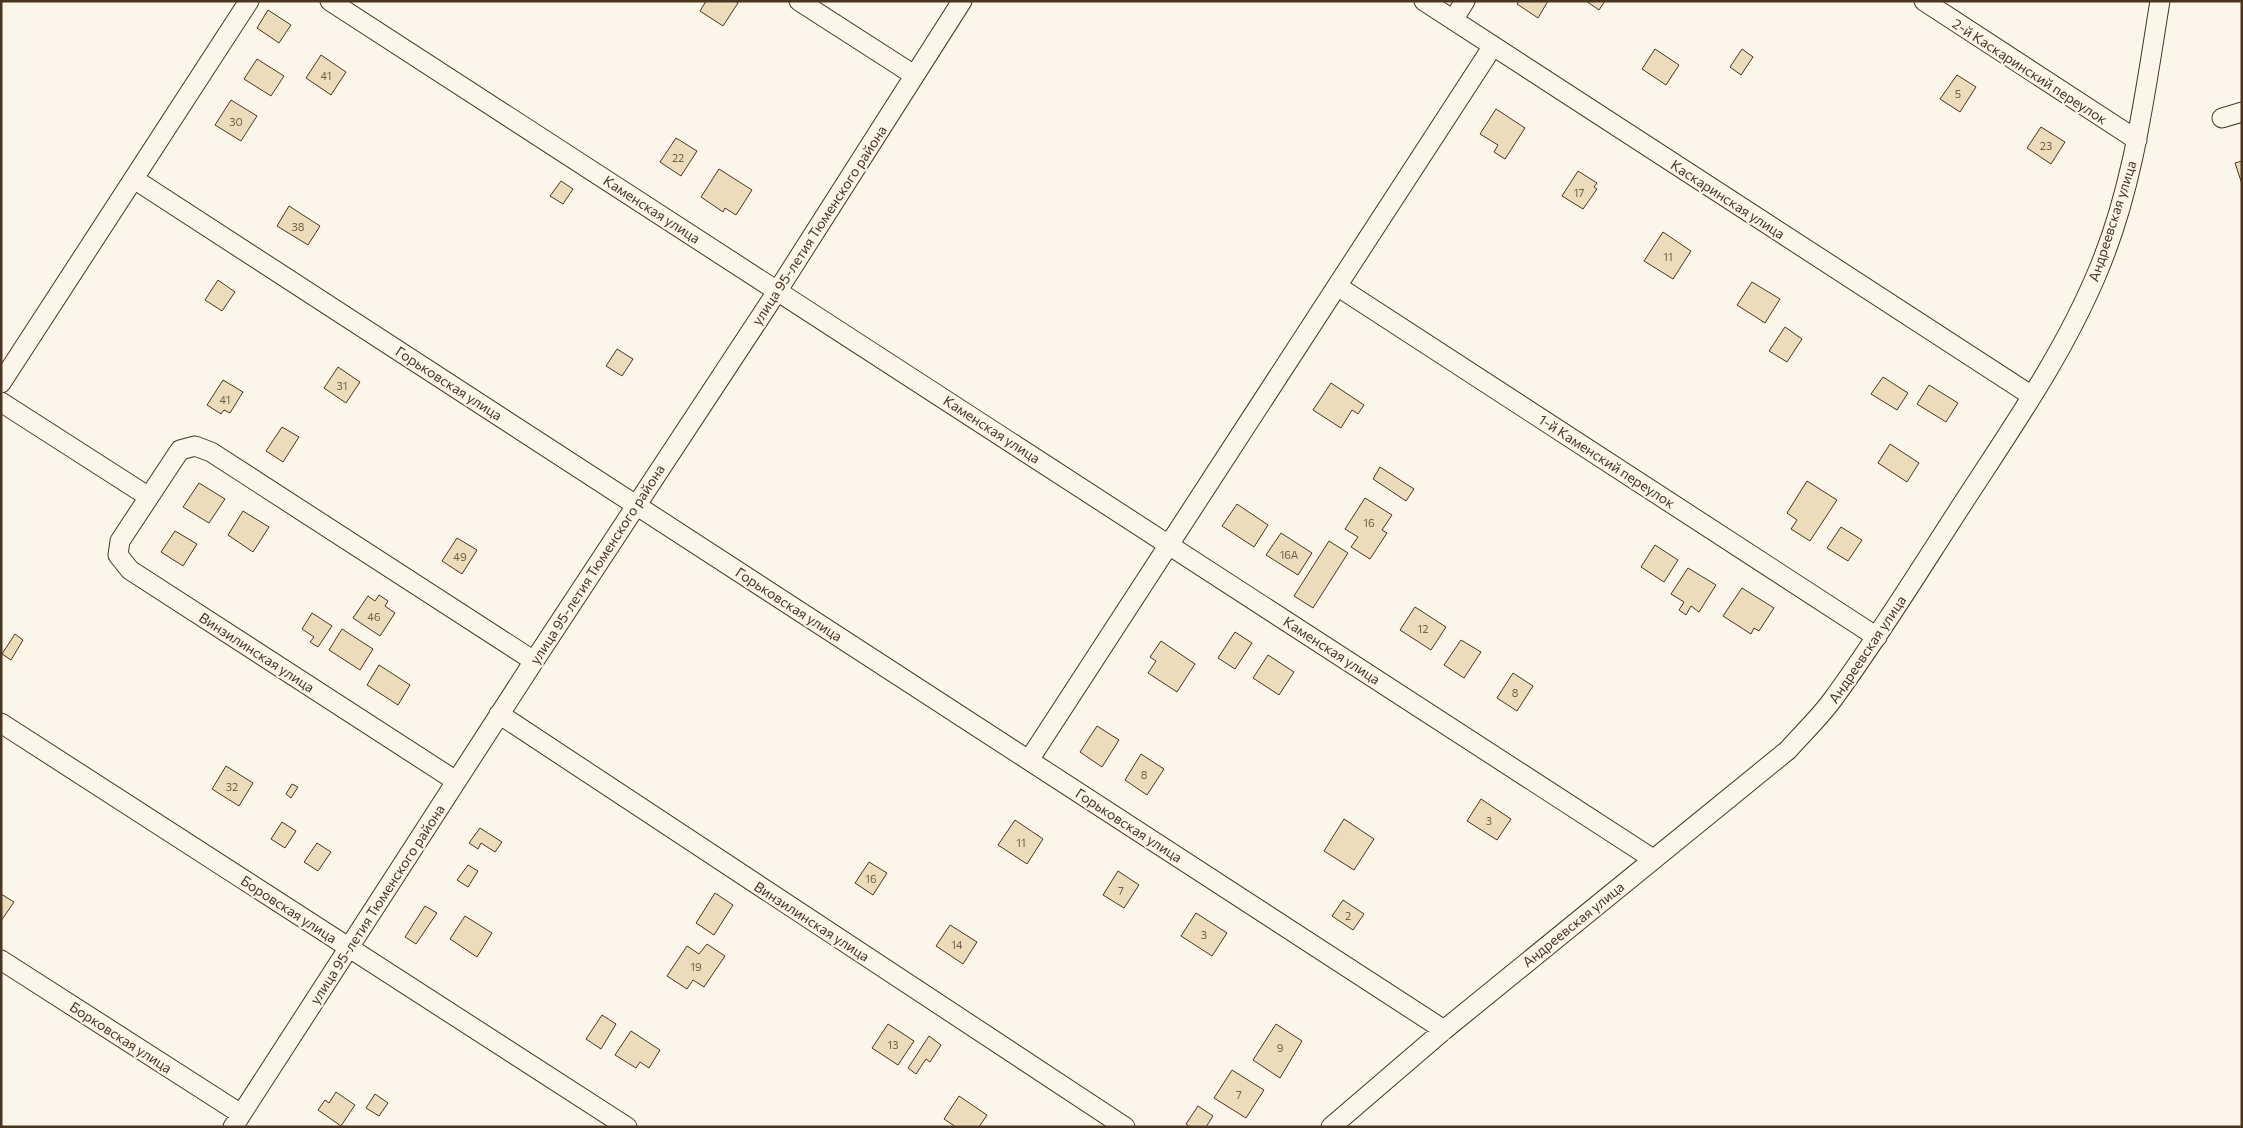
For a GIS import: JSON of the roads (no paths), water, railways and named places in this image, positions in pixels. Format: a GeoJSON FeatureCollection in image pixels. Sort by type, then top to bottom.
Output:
{"type":"FeatureCollection","features":[{"type":"Feature","properties":{"kind":"street"},"geometry":{"type":"LineString","coordinates":[[1,383],[249,1]]}},
{"type":"Feature","properties":{"kind":"street","name":"Каменская улица"},"geometry":{"type":"LineString","coordinates":[[330,1],[1653,859]]}},
{"type":"Feature","properties":{"kind":"street"},"geometry":{"type":"LineString","coordinates":[[799,1],[914,75]]}},
{"type":"Feature","properties":{"kind":"street","name":"улица 95-летия Тюменского района"},"geometry":{"type":"LineString","coordinates":[[237,1121],[499,714],[778,290],[962,1]]}},
{"type":"Feature","properties":{"kind":"street","name":"Каскаринская улица"},"geometry":{"type":"LineString","coordinates":[[1424,1],[2032,396]]}},
{"type":"Feature","properties":{"kind":"street"},"geometry":{"type":"LineString","coordinates":[[1453,20],[1465,1]]}},
{"type":"Feature","properties":{"kind":"street","name":"2-й Каскаринский переулок"},"geometry":{"type":"LineString","coordinates":[[1924,1],[2137,140]]}},
{"type":"Feature","properties":{"kind":"street","name":"Андреевская улица"},"geometry":{"type":"LineString","coordinates":[[1331,1127],[1444,1030],[1788,750],[1832,701],[1877,636],[2032,396],[2069,334],[2099,270],[2120,206],[2137,140],[2160,1]]}},
{"type":"Feature","properties":{"kind":"street"},"geometry":{"type":"LineString","coordinates":[[1029,760],[1493,46]]}},
{"type":"Feature","properties":{"kind":"street"},"geometry":{"type":"LineString","coordinates":[[2222,118],[2242,112]]}},
{"type":"Feature","properties":{"kind":"street","name":"Горьковская улица"},"geometry":{"type":"LineString","coordinates":[[134,179],[1444,1030]]}},
{"type":"Feature","properties":{"kind":"street","name":"1-й Каменский переулок"},"geometry":{"type":"LineString","coordinates":[[1337,286],[1877,636]]}},
{"type":"Feature","properties":{"kind":"street"},"geometry":{"type":"LineString","coordinates":[[1,402],[148,496]]}},
{"type":"Feature","properties":{"kind":"street","name":"Винзилинская улица"},"geometry":{"type":"LineString","coordinates":[[456,781],[130,570],[118,555],[120,541],[148,496],[180,450],[195,446],[211,452],[534,661]]}},
{"type":"Feature","properties":{"kind":"street","name":"Винзилинская улица"},"geometry":{"type":"LineString","coordinates":[[499,714],[1125,1127]]}},
{"type":"Feature","properties":{"kind":"street","name":"Боровская улица"},"geometry":{"type":"LineString","coordinates":[[1,723],[627,1127]]}},
{"type":"Feature","properties":{"kind":"street","name":"Борковская улица"},"geometry":{"type":"LineString","coordinates":[[1,960],[237,1121]]}}]}
